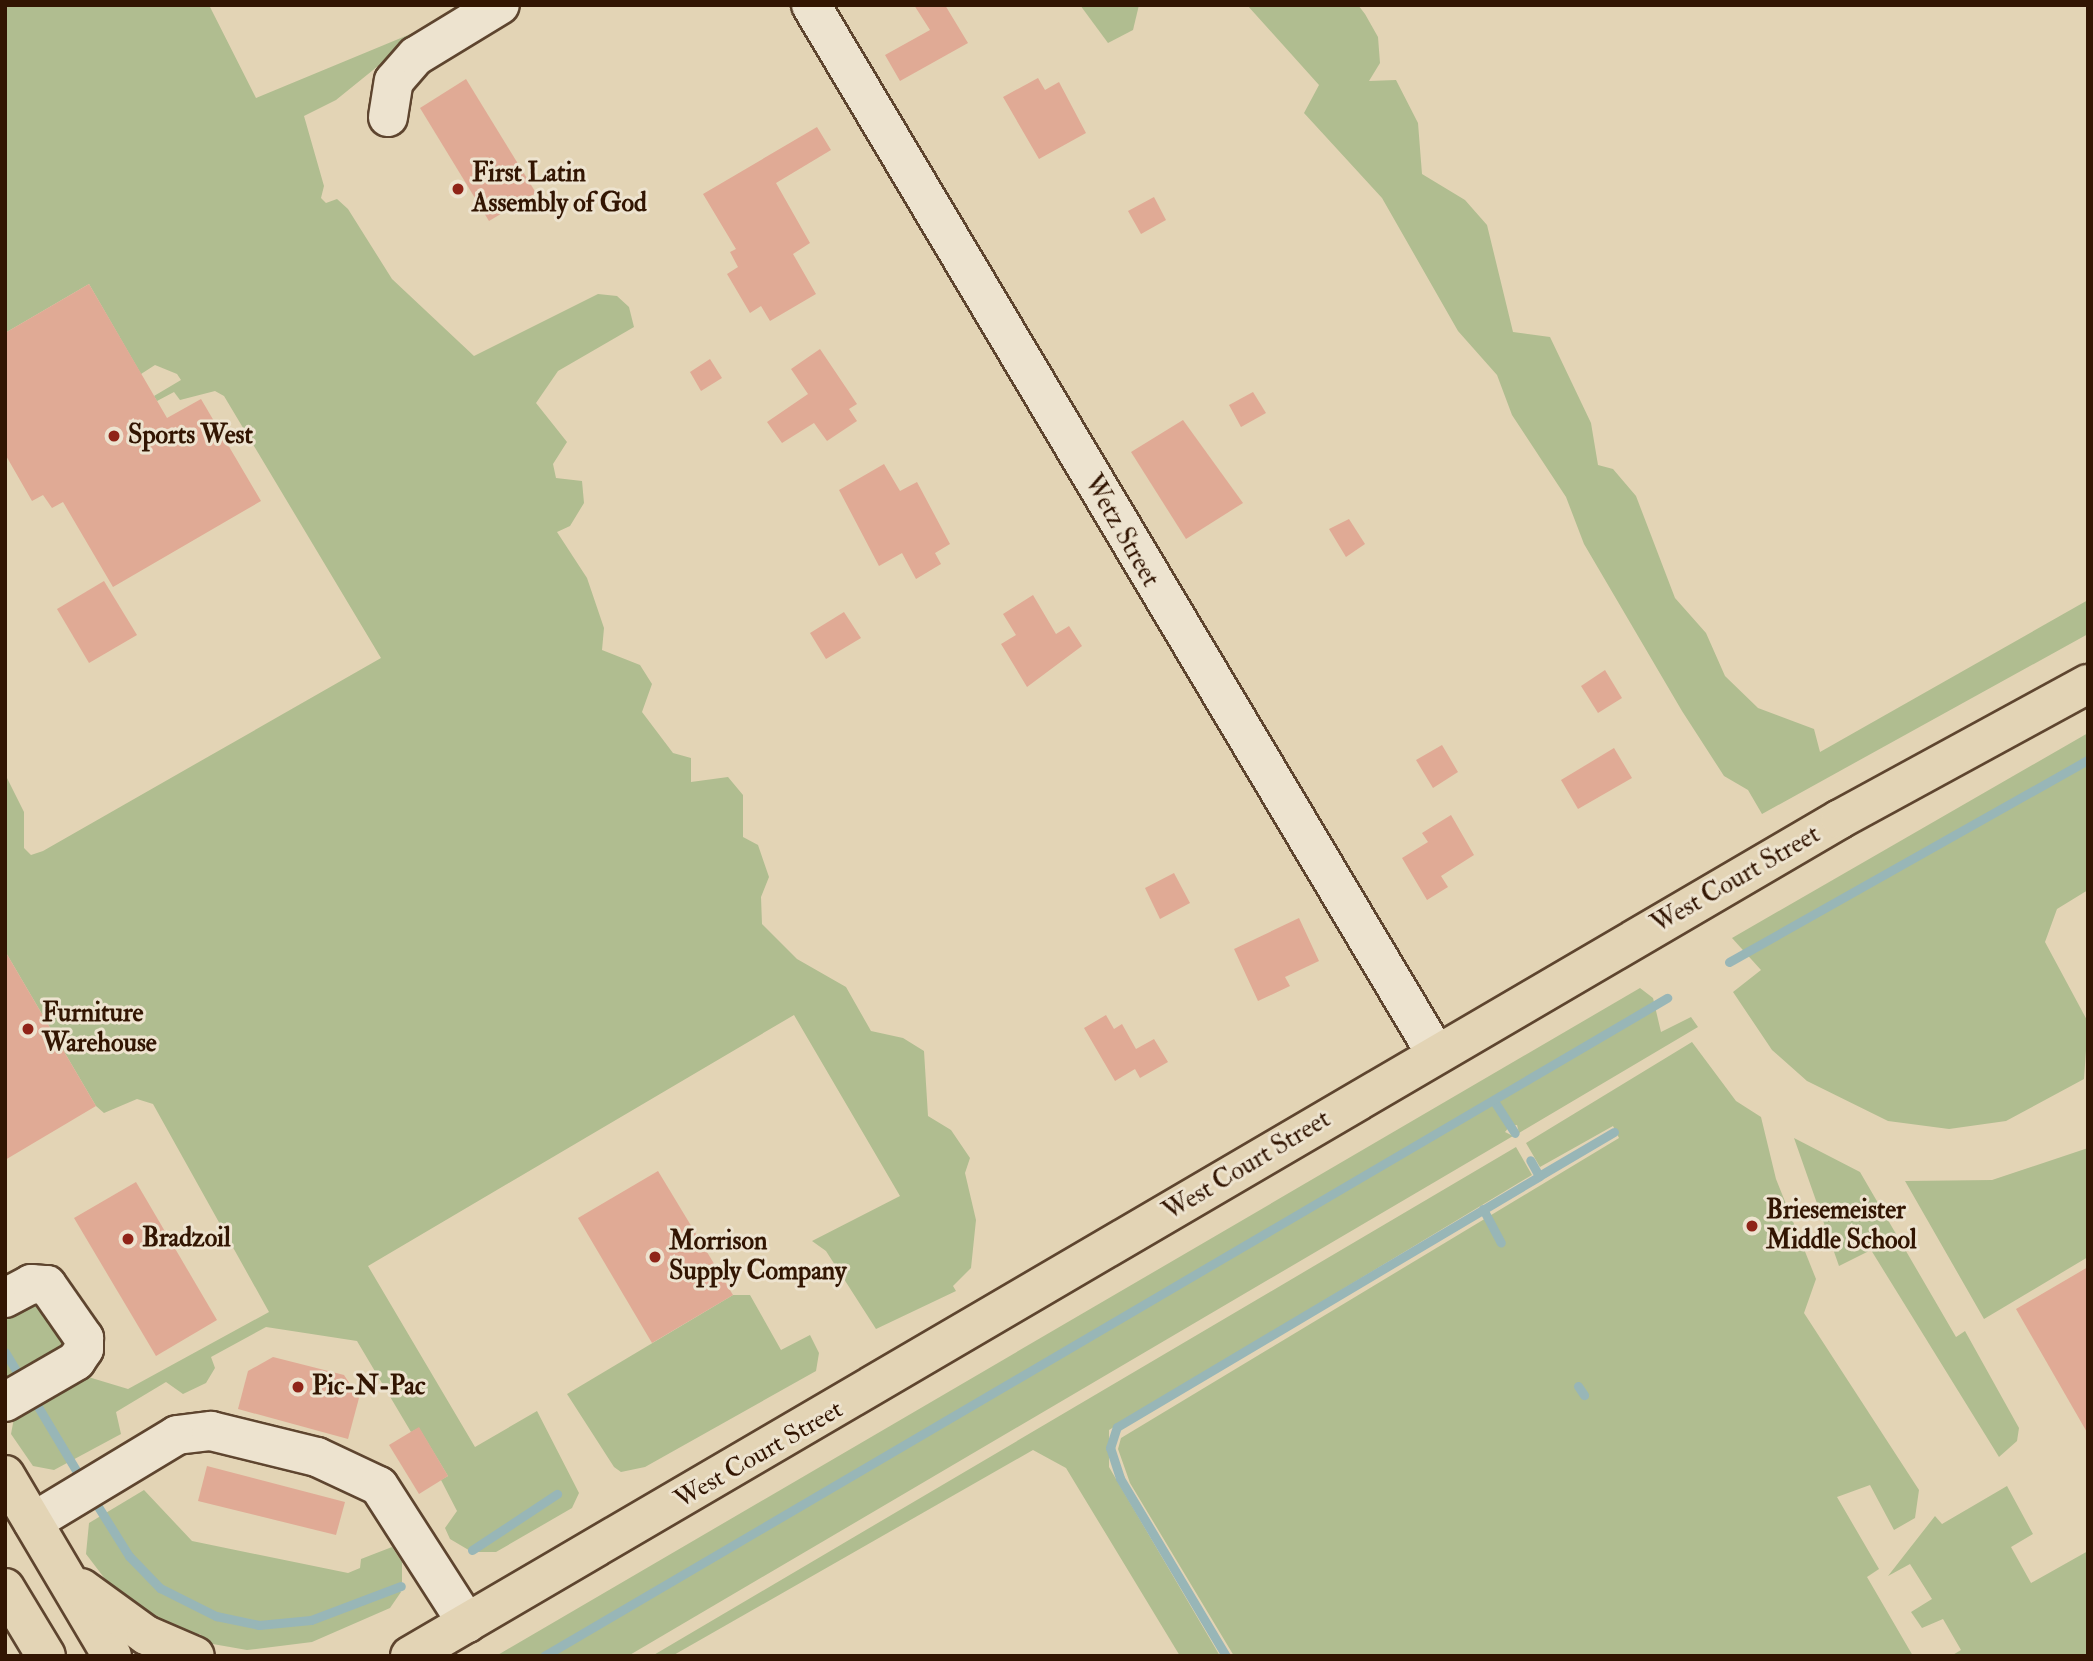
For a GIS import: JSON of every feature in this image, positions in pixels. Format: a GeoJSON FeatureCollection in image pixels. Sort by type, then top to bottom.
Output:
{"type":"FeatureCollection","features":[{"type":"Feature","properties":{"kind":"main road","name":"West Court Street"},"geometry":{"type":"LineString","coordinates":[[408,1655],[1922,772],[2088,684]]}},
{"type":"Feature","properties":{"kind":"main road"},"geometry":{"type":"LineString","coordinates":[[5,1475],[112,1656]]}},
{"type":"Feature","properties":{"kind":"main road"},"geometry":{"type":"LineString","coordinates":[[53,1555],[103,1607],[195,1656]]}},
{"type":"Feature","properties":{"kind":"main road"},"geometry":{"type":"LineString","coordinates":[[5,1588],[23,1656]]}},
{"type":"Feature","properties":{"kind":"main road"},"geometry":{"type":"LineString","coordinates":[[5,1588],[46,1656]]}},
{"type":"Feature","properties":{"kind":"street"},"geometry":{"type":"LineString","coordinates":[[388,117],[394,81],[416,57],[500,5]]}},
{"type":"Feature","properties":{"kind":"street","name":"Wetz Street"},"geometry":{"type":"LineString","coordinates":[[811,5],[1436,1054]]}},
{"type":"Feature","properties":{"kind":"street"},"geometry":{"type":"LineString","coordinates":[[5,1298],[31,1284],[47,1285],[84,1338],[84,1349],[76,1361],[5,1402]]}},
{"type":"Feature","properties":{"kind":"street"},"geometry":{"type":"LineString","coordinates":[[33,1522],[177,1435],[211,1431],[317,1457],[379,1486],[467,1623]]}},
{"type":"Feature","properties":{"kind":"green space"},"geometry":{"type":"Polygon","coordinates":[[[5,5],[209,5],[256,98],[425,28],[336,100],[304,116],[324,186],[321,198],[326,203],[337,199],[348,209],[392,279],[474,356],[598,294],[617,296],[629,307],[634,327],[558,371],[536,403],[567,442],[553,464],[556,478],[582,481],[584,503],[570,526],[557,532],[587,578],[604,628],[602,650],[640,665],[652,684],[642,712],[673,753],[691,758],[691,782],[728,777],[743,795],[743,837],[758,845],[769,877],[761,897],[762,924],[797,959],[846,987],[871,1031],[903,1038],[924,1051],[928,1116],[951,1130],[970,1158],[965,1173],[976,1220],[971,1268],[953,1286],[956,1291],[876,1329],[826,1251],[812,1241],[900,1196],[794,1015],[368,1266],[475,1447],[537,1411],[579,1493],[572,1508],[496,1552],[472,1552],[450,1539],[445,1528],[457,1511],[441,1480],[448,1476],[419,1428],[411,1432],[357,1341],[266,1327],[211,1357],[215,1368],[206,1383],[183,1394],[166,1382],[116,1412],[121,1434],[54,1470],[33,1466],[11,1434],[14,1418],[85,1376],[128,1389],[269,1312],[153,1104],[137,1099],[104,1113],[96,1106],[5,951],[5,774],[24,812],[24,848],[31,855],[43,851],[381,658],[224,396],[215,391],[180,400],[174,392],[157,401],[154,396],[181,380],[177,374],[155,365],[141,374],[89,284],[5,333],[5,5]]]}},
{"type":"Feature","properties":{"kind":"green space"},"geometry":{"type":"Polygon","coordinates":[[[1080,5],[1139,5],[1133,30],[1108,43],[1080,5]]]}},
{"type":"Feature","properties":{"kind":"green space"},"geometry":{"type":"Polygon","coordinates":[[[1247,5],[1358,5],[1365,14],[1378,37],[1380,63],[1369,81],[1396,80],[1418,123],[1422,174],[1465,200],[1487,225],[1513,332],[1550,337],[1591,423],[1598,465],[1613,469],[1636,496],[1675,598],[1706,633],[1725,676],[1758,708],[1814,729],[1820,752],[2088,600],[2088,634],[1762,814],[1748,790],[1724,776],[1682,711],[1584,544],[1566,497],[1512,415],[1497,375],[1458,331],[1382,198],[1304,113],[1319,85],[1247,5]]]}},
{"type":"Feature","properties":{"kind":"green space"},"geometry":{"type":"Polygon","coordinates":[[[2088,733],[2088,890],[2057,909],[2045,942],[2088,1022],[2084,1079],[2006,1121],[1949,1129],[1888,1121],[1807,1081],[1772,1050],[1733,992],[1761,970],[1732,938],[2088,733]]]}},
{"type":"Feature","properties":{"kind":"green space"},"geometry":{"type":"Polygon","coordinates":[[[1640,988],[1653,998],[1661,1032],[1691,1017],[1698,1027],[1519,1133],[1517,1125],[1510,1126],[1505,1132],[1513,1136],[628,1656],[496,1656],[1640,988]]]}},
{"type":"Feature","properties":{"kind":"green space"},"geometry":{"type":"Polygon","coordinates":[[[1692,1042],[1736,1101],[1761,1117],[1776,1179],[1816,1279],[1804,1313],[1919,1490],[1915,1518],[1894,1530],[1870,1485],[1837,1497],[1879,1569],[1867,1577],[1913,1656],[1234,1656],[1130,1483],[1118,1449],[1121,1438],[1619,1138],[1613,1126],[1540,1167],[1526,1143],[1692,1042]]]}},
{"type":"Feature","properties":{"kind":"green space"},"geometry":{"type":"Polygon","coordinates":[[[1794,1138],[1860,1172],[1956,1337],[1965,1331],[2019,1428],[2017,1441],[1999,1457],[1871,1250],[1839,1266],[1794,1138]]]}},
{"type":"Feature","properties":{"kind":"green space"},"geometry":{"type":"Polygon","coordinates":[[[1516,1147],[1532,1175],[1109,1430],[1109,1467],[1220,1656],[1180,1656],[1066,1468],[1033,1450],[672,1656],[652,1656],[1516,1147]]]}},
{"type":"Feature","properties":{"kind":"green space"},"geometry":{"type":"Polygon","coordinates":[[[2088,1148],[2088,1257],[1984,1319],[1905,1181],[1992,1180],[2088,1148]]]}},
{"type":"Feature","properties":{"kind":"green space"},"geometry":{"type":"Polygon","coordinates":[[[733,1295],[750,1295],[781,1350],[810,1335],[819,1353],[816,1371],[645,1467],[621,1472],[614,1467],[567,1394],[733,1295]]]}},
{"type":"Feature","properties":{"kind":"green space"},"geometry":{"type":"Polygon","coordinates":[[[38,1300],[66,1346],[5,1382],[5,1315],[38,1300]]]}},
{"type":"Feature","properties":{"kind":"green space"},"geometry":{"type":"Polygon","coordinates":[[[2007,1486],[2033,1534],[2011,1547],[2031,1583],[2088,1551],[2088,1656],[1951,1656],[1961,1650],[1943,1619],[1922,1628],[1911,1612],[1932,1599],[1910,1564],[1888,1576],[1935,1516],[1942,1524],[2007,1486]]]}},
{"type":"Feature","properties":{"kind":"green space"},"geometry":{"type":"Polygon","coordinates":[[[144,1490],[192,1541],[348,1573],[360,1568],[361,1559],[392,1547],[402,1562],[402,1582],[395,1587],[401,1592],[390,1608],[312,1642],[247,1650],[207,1643],[200,1634],[182,1636],[115,1592],[86,1554],[89,1523],[144,1490]]]}},
{"type":"Feature","properties":{"kind":"building"},"geometry":{"type":"Polygon","coordinates":[[[914,5],[945,5],[968,43],[900,81],[885,55],[930,30],[914,5]]]}},
{"type":"Feature","properties":{"kind":"building"},"geometry":{"type":"Polygon","coordinates":[[[1038,78],[1045,90],[1059,82],[1086,133],[1039,159],[1003,97],[1038,78]]]}},
{"type":"Feature","properties":{"kind":"building"},"geometry":{"type":"Polygon","coordinates":[[[466,79],[536,193],[489,221],[420,108],[466,79]]]}},
{"type":"Feature","properties":{"kind":"building"},"geometry":{"type":"Polygon","coordinates":[[[817,127],[831,150],[776,183],[810,243],[793,254],[816,294],[770,321],[761,306],[750,313],[727,274],[738,267],[730,252],[736,249],[703,194],[817,127]]]}},
{"type":"Feature","properties":{"kind":"building"},"geometry":{"type":"Polygon","coordinates":[[[1154,197],[1166,220],[1141,234],[1128,211],[1154,197]]]}},
{"type":"Feature","properties":{"kind":"building","name":"Sports West"},"geometry":{"type":"Polygon","coordinates":[[[89,284],[167,418],[201,399],[261,501],[113,587],[63,502],[52,508],[43,495],[32,501],[5,454],[5,333],[89,284]]]}},
{"type":"Feature","properties":{"kind":"building"},"geometry":{"type":"Polygon","coordinates":[[[820,349],[857,404],[849,409],[857,421],[827,441],[814,423],[782,443],[767,422],[808,394],[791,369],[820,349]]]}},
{"type":"Feature","properties":{"kind":"building"},"geometry":{"type":"Polygon","coordinates":[[[710,359],[722,378],[701,391],[690,372],[710,359]]]}},
{"type":"Feature","properties":{"kind":"building"},"geometry":{"type":"Polygon","coordinates":[[[1253,392],[1266,413],[1241,427],[1229,405],[1253,392]]]}},
{"type":"Feature","properties":{"kind":"building"},"geometry":{"type":"Polygon","coordinates":[[[1183,420],[1243,503],[1186,539],[1131,452],[1183,420]]]}},
{"type":"Feature","properties":{"kind":"building"},"geometry":{"type":"Polygon","coordinates":[[[884,464],[900,491],[917,482],[950,544],[935,553],[941,564],[916,579],[902,553],[879,566],[839,490],[884,464]]]}},
{"type":"Feature","properties":{"kind":"building"},"geometry":{"type":"Polygon","coordinates":[[[1349,519],[1365,544],[1346,557],[1329,529],[1349,519]]]}},
{"type":"Feature","properties":{"kind":"building"},"geometry":{"type":"Polygon","coordinates":[[[104,581],[137,635],[89,663],[57,609],[104,581]]]}},
{"type":"Feature","properties":{"kind":"building"},"geometry":{"type":"Polygon","coordinates":[[[1033,595],[1056,634],[1069,626],[1082,646],[1027,687],[1001,644],[1016,635],[1003,614],[1033,595]]]}},
{"type":"Feature","properties":{"kind":"building"},"geometry":{"type":"Polygon","coordinates":[[[844,612],[861,638],[826,659],[810,633],[844,612]]]}},
{"type":"Feature","properties":{"kind":"building"},"geometry":{"type":"Polygon","coordinates":[[[1605,670],[1622,698],[1598,713],[1581,686],[1605,670]]]}},
{"type":"Feature","properties":{"kind":"building"},"geometry":{"type":"Polygon","coordinates":[[[1442,745],[1458,772],[1433,788],[1416,760],[1442,745]]]}},
{"type":"Feature","properties":{"kind":"building"},"geometry":{"type":"Polygon","coordinates":[[[1614,748],[1632,778],[1578,809],[1561,780],[1614,748]]]}},
{"type":"Feature","properties":{"kind":"building"},"geometry":{"type":"Polygon","coordinates":[[[1451,815],[1474,855],[1441,876],[1448,887],[1427,900],[1402,858],[1428,842],[1422,833],[1451,815]]]}},
{"type":"Feature","properties":{"kind":"building"},"geometry":{"type":"Polygon","coordinates":[[[1174,873],[1190,903],[1160,919],[1145,888],[1174,873]]]}},
{"type":"Feature","properties":{"kind":"building"},"geometry":{"type":"Polygon","coordinates":[[[1299,918],[1319,961],[1285,977],[1290,986],[1258,1001],[1234,949],[1299,918]]]}},
{"type":"Feature","properties":{"kind":"building","name":"Furniture Warehouse"},"geometry":{"type":"Polygon","coordinates":[[[5,951],[96,1106],[5,1160],[5,951]]]}},
{"type":"Feature","properties":{"kind":"building"},"geometry":{"type":"Polygon","coordinates":[[[1106,1015],[1114,1029],[1122,1024],[1136,1049],[1154,1039],[1168,1062],[1140,1078],[1135,1069],[1115,1081],[1084,1028],[1106,1015]]]}},
{"type":"Feature","properties":{"kind":"building","name":"Morrison Supply Company"},"geometry":{"type":"Polygon","coordinates":[[[658,1171],[733,1295],[652,1343],[578,1218],[658,1171]]]}},
{"type":"Feature","properties":{"kind":"building"},"geometry":{"type":"Polygon","coordinates":[[[136,1182],[217,1320],[156,1356],[74,1218],[136,1182]]]}},
{"type":"Feature","properties":{"kind":"building"},"geometry":{"type":"Polygon","coordinates":[[[2088,1267],[2088,1434],[2016,1309],[2088,1267]]]}},
{"type":"Feature","properties":{"kind":"building","name":"Pic-N-Pac"},"geometry":{"type":"Polygon","coordinates":[[[273,1357],[344,1375],[359,1398],[348,1439],[238,1409],[248,1371],[273,1357]]]}},
{"type":"Feature","properties":{"kind":"building"},"geometry":{"type":"Polygon","coordinates":[[[419,1427],[448,1476],[419,1494],[389,1445],[419,1427]]]}},
{"type":"Feature","properties":{"kind":"building"},"geometry":{"type":"Polygon","coordinates":[[[207,1466],[345,1502],[336,1535],[198,1501],[207,1466]]]}},
{"type":"Feature","properties":{"kind":"waterway"},"geometry":{"type":"LineString","coordinates":[[1729,962],[2088,760]]}},
{"type":"Feature","properties":{"kind":"waterway"},"geometry":{"type":"LineString","coordinates":[[544,1656],[1667,998]]}},
{"type":"Feature","properties":{"kind":"waterway"},"geometry":{"type":"LineString","coordinates":[[1494,1101],[1515,1133]]}},
{"type":"Feature","properties":{"kind":"waterway"},"geometry":{"type":"LineString","coordinates":[[1539,1176],[1614,1132]]}},
{"type":"Feature","properties":{"kind":"waterway"},"geometry":{"type":"LineString","coordinates":[[1226,1656],[1120,1478],[1110,1448],[1117,1427],[1539,1176],[1530,1160]]}},
{"type":"Feature","properties":{"kind":"waterway"},"geometry":{"type":"LineString","coordinates":[[1483,1209],[1501,1243]]}},
{"type":"Feature","properties":{"kind":"waterway"},"geometry":{"type":"LineString","coordinates":[[5,1352],[22,1380]]}},
{"type":"Feature","properties":{"kind":"waterway"},"geometry":{"type":"LineString","coordinates":[[1578,1386],[1584,1395]]}},
{"type":"Feature","properties":{"kind":"waterway"},"geometry":{"type":"LineString","coordinates":[[31,1395],[83,1482]]}},
{"type":"Feature","properties":{"kind":"waterway"},"geometry":{"type":"LineString","coordinates":[[472,1550],[557,1494]]}},
{"type":"Feature","properties":{"kind":"waterway"},"geometry":{"type":"LineString","coordinates":[[92,1497],[129,1556],[160,1588],[216,1616],[259,1625],[311,1620],[401,1586]]}},
{"type":"Feature","properties":{"kind":"place","name":"First Latin Assembly of God"},"geometry":{"type":"Point","coordinates":[458,189]}},
{"type":"Feature","properties":{"kind":"place","name":"Sports West"},"geometry":{"type":"Point","coordinates":[114,436]}},
{"type":"Feature","properties":{"kind":"place","name":"Furniture Warehouse"},"geometry":{"type":"Point","coordinates":[28,1029]}},
{"type":"Feature","properties":{"kind":"place","name":"Briesemeister Middle School"},"geometry":{"type":"Point","coordinates":[1752,1226]}},
{"type":"Feature","properties":{"kind":"place","name":"Bradzoil"},"geometry":{"type":"Point","coordinates":[128,1239]}},
{"type":"Feature","properties":{"kind":"place","name":"Morrison Supply Company"},"geometry":{"type":"Point","coordinates":[655,1257]}},
{"type":"Feature","properties":{"kind":"place","name":"Pic-N-Pac"},"geometry":{"type":"Point","coordinates":[298,1387]}}]}
